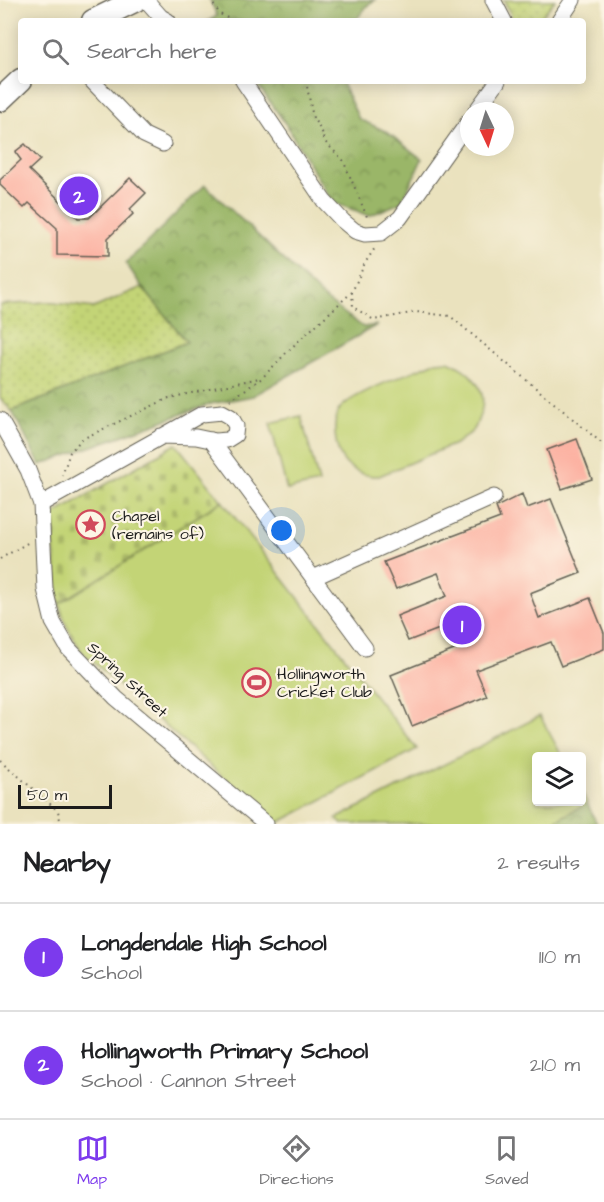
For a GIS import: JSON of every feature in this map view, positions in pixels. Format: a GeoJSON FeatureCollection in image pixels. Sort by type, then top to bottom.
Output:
{"type":"FeatureCollection","features":[{"type":"Feature","properties":{"kind":"highway"},"geometry":{"type":"LineString","coordinates":[[99,18],[136,0]]}},
{"type":"Feature","properties":{"kind":"highway"},"geometry":{"type":"LineString","coordinates":[[0,100],[18,83]]}},
{"type":"Feature","properties":{"kind":"street"},"geometry":{"type":"LineString","coordinates":[[146,0],[163,18]]}},
{"type":"Feature","properties":{"kind":"street"},"geometry":{"type":"LineString","coordinates":[[493,0],[502,18]]}},
{"type":"Feature","properties":{"kind":"street"},"geometry":{"type":"LineString","coordinates":[[561,18],[573,0]]}},
{"type":"Feature","properties":{"kind":"street"},"geometry":{"type":"LineString","coordinates":[[95,84],[144,135],[163,144]]}},
{"type":"Feature","properties":{"kind":"street"},"geometry":{"type":"LineString","coordinates":[[245,84],[324,201],[355,231],[365,234],[381,233],[400,218],[460,134]]}},
{"type":"Feature","properties":{"kind":"street"},"geometry":{"type":"LineString","coordinates":[[483,102],[496,84]]}},
{"type":"Feature","properties":{"kind":"street"},"geometry":{"type":"LineString","coordinates":[[41,504],[106,469],[161,436],[202,414],[222,412],[231,417],[236,426],[235,435],[227,440],[161,436]]}},
{"type":"Feature","properties":{"kind":"street","name":"Spring Street"},"geometry":{"type":"LineString","coordinates":[[0,420],[28,470],[41,504],[45,589],[53,622],[68,648],[116,698],[266,824]]}},
{"type":"Feature","properties":{"kind":"street"},"geometry":{"type":"LineString","coordinates":[[211,440],[365,648]]}},
{"type":"Feature","properties":{"kind":"street"},"geometry":{"type":"LineString","coordinates":[[313,578],[494,497]]}},
{"type":"Feature","properties":{"kind":"path"},"geometry":{"type":"LineString","coordinates":[[210,0],[220,14],[227,18]]}},
{"type":"Feature","properties":{"kind":"path"},"geometry":{"type":"LineString","coordinates":[[222,412],[232,397],[262,378],[352,292],[365,263],[379,243],[381,233],[369,220],[343,160],[324,141],[322,132],[313,118],[307,84]]}},
{"type":"Feature","properties":{"kind":"path"},"geometry":{"type":"LineString","coordinates":[[352,292],[352,307],[374,320],[416,312],[450,316],[604,445]]}},
{"type":"Feature","properties":{"kind":"path"},"geometry":{"type":"LineString","coordinates":[[56,496],[70,452],[82,439],[169,398],[262,378]]}},
{"type":"Feature","properties":{"kind":"path"},"geometry":{"type":"LineString","coordinates":[[0,559],[42,535]]}},
{"type":"Feature","properties":{"kind":"path"},"geometry":{"type":"LineString","coordinates":[[0,760],[58,811],[61,824]]}},
{"type":"Feature","properties":{"kind":"green space"},"geometry":{"type":"Polygon","coordinates":[[[210,0],[375,0],[357,18],[213,18],[217,16],[210,0]]]}},
{"type":"Feature","properties":{"kind":"green space"},"geometry":{"type":"Polygon","coordinates":[[[503,0],[555,0],[540,18],[511,18],[503,0]]]}},
{"type":"Feature","properties":{"kind":"green space"},"geometry":{"type":"Polygon","coordinates":[[[257,84],[342,84],[359,119],[387,132],[422,159],[402,202],[369,216],[332,202],[285,123],[257,84]]]}},
{"type":"Feature","properties":{"kind":"green space"},"geometry":{"type":"Polygon","coordinates":[[[205,185],[324,298],[363,327],[377,325],[253,396],[210,404],[40,465],[12,411],[187,342],[142,287],[126,263],[205,185]]]}},
{"type":"Feature","properties":{"kind":"green space"},"geometry":{"type":"Polygon","coordinates":[[[142,287],[187,342],[12,411],[0,398],[0,305],[46,302],[94,308],[142,287]]]}},
{"type":"Feature","properties":{"kind":"green space"},"geometry":{"type":"Polygon","coordinates":[[[448,361],[470,375],[480,389],[482,406],[473,430],[457,443],[379,476],[351,468],[343,460],[337,445],[335,426],[339,410],[356,397],[384,383],[435,362],[448,361]]]}},
{"type":"Feature","properties":{"kind":"green space"},"geometry":{"type":"Polygon","coordinates":[[[301,416],[319,483],[287,490],[270,423],[301,416]]]}},
{"type":"Feature","properties":{"kind":"green space"},"geometry":{"type":"Polygon","coordinates":[[[176,444],[222,501],[59,604],[51,516],[176,444]]]}},
{"type":"Feature","properties":{"kind":"green space","name":"Hollingworth Cricket Club"},"geometry":{"type":"Polygon","coordinates":[[[222,501],[417,749],[276,824],[82,652],[67,627],[59,604],[222,501]]]}},
{"type":"Feature","properties":{"kind":"green space"},"geometry":{"type":"Polygon","coordinates":[[[540,716],[560,752],[532,752],[532,806],[582,806],[549,824],[342,824],[336,819],[540,716]]]}},
{"type":"Feature","properties":{"kind":"green space"},"geometry":{"type":"Polygon","coordinates":[[[586,804],[597,824],[549,824],[582,806],[586,806],[586,804]]]}},
{"type":"Feature","properties":{"kind":"building"},"geometry":{"type":"Polygon","coordinates":[[[25,144],[40,160],[29,170],[78,218],[89,218],[130,178],[146,193],[130,209],[133,214],[108,238],[108,256],[57,255],[57,228],[29,203],[24,208],[0,185],[0,180],[21,160],[15,152],[25,144]]]}},
{"type":"Feature","properties":{"kind":"building"},"geometry":{"type":"Polygon","coordinates":[[[577,439],[592,479],[562,489],[547,450],[577,439]]]}},
{"type":"Feature","properties":{"kind":"building"},"geometry":{"type":"Polygon","coordinates":[[[522,494],[527,508],[551,499],[581,573],[530,593],[539,618],[590,598],[604,633],[604,649],[561,666],[551,642],[476,670],[487,696],[412,726],[391,675],[464,646],[455,623],[408,641],[397,616],[447,596],[438,573],[396,589],[384,562],[500,518],[496,507],[522,494]]]}},
{"type":"Feature","properties":{"kind":"place","name":"Hollingworth Primary School"},"geometry":{"type":"Point","coordinates":[79,196]}},
{"type":"Feature","properties":{"kind":"place","name":"Chapel (remains of)"},"geometry":{"type":"Point","coordinates":[91,524]}},
{"type":"Feature","properties":{"kind":"place","name":"Longdendale High School"},"geometry":{"type":"Point","coordinates":[462,625]}},
{"type":"Feature","properties":{"kind":"place","name":"Hollingworth Cricket Club"},"geometry":{"type":"Point","coordinates":[256,682]}}]}
